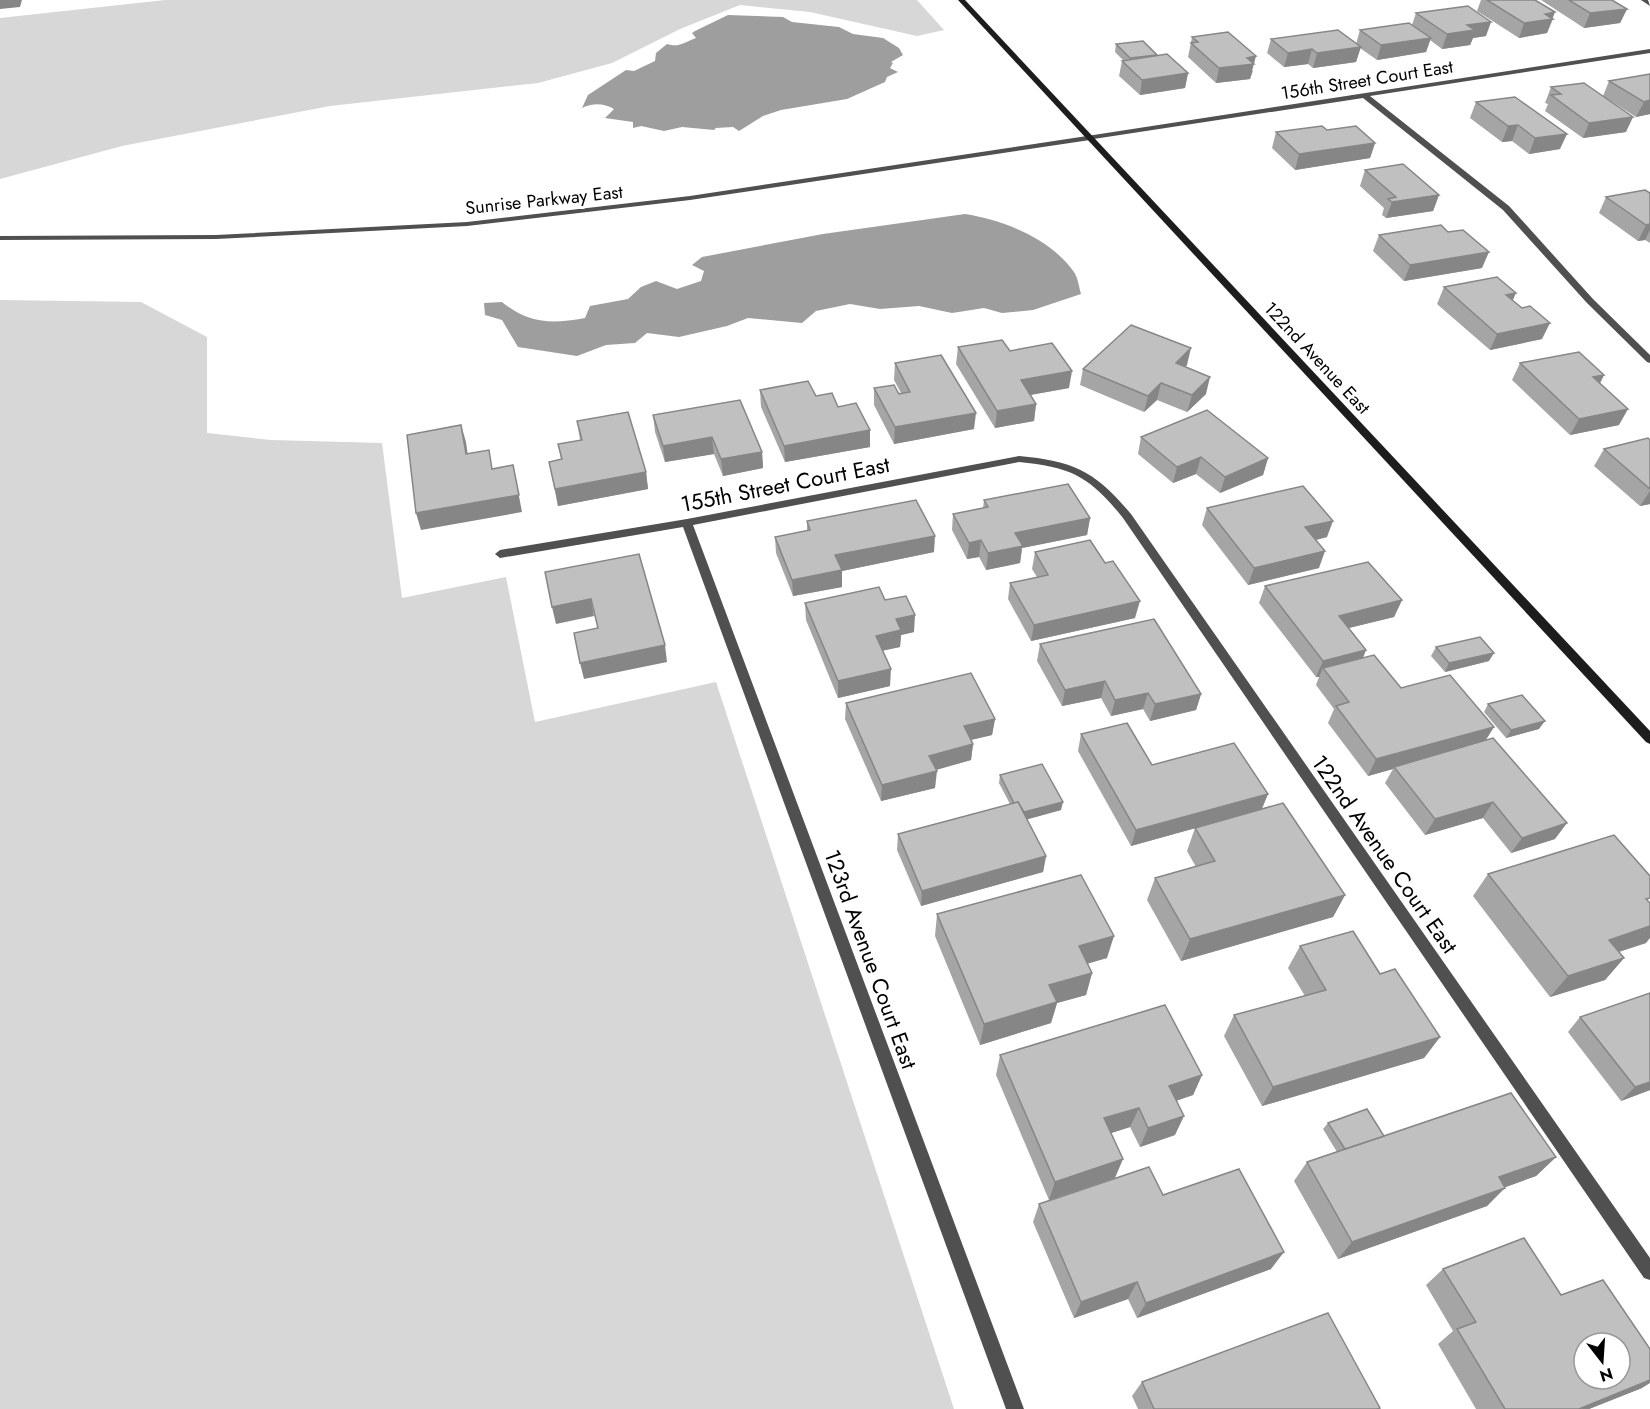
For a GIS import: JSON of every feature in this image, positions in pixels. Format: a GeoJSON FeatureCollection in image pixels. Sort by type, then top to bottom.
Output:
{"type":"FeatureCollection","features":[{"type":"Feature","properties":{"kind":"main road","name":"122nd Avenue East"},"geometry":{"type":"LineString","coordinates":[[961,0],[1087,138],[1650,739]]}},
{"type":"Feature","properties":{"kind":"street"},"geometry":{"type":"LineString","coordinates":[[1644,0],[1650,4]]}},
{"type":"Feature","properties":{"kind":"street","name":"156th Street Court East"},"geometry":{"type":"LineString","coordinates":[[1087,138],[1650,51]]}},
{"type":"Feature","properties":{"kind":"street"},"geometry":{"type":"LineString","coordinates":[[1365,96],[1506,208],[1590,302],[1650,360]]}},
{"type":"Feature","properties":{"kind":"street","name":"Sunrise Parkway East"},"geometry":{"type":"LineString","coordinates":[[0,238],[216,237],[467,224],[678,199],[1087,138]]}},
{"type":"Feature","properties":{"kind":"street","name":"155th Street Court East"},"geometry":{"type":"LineString","coordinates":[[500,554],[687,523],[1019,459],[1054,461],[1077,469]]}},
{"type":"Feature","properties":{"kind":"street","name":"122nd Avenue Court East"},"geometry":{"type":"LineString","coordinates":[[1077,469],[1107,491],[1127,516],[1650,1272]]}},
{"type":"Feature","properties":{"kind":"street","name":"123rd Avenue Court East"},"geometry":{"type":"LineString","coordinates":[[687,523],[1015,1409]]}},
{"type":"Feature","properties":{"kind":"shaded area"},"geometry":{"type":"Polygon","coordinates":[[[165,0],[917,0],[944,30],[917,36],[810,12],[740,5],[680,29],[612,63],[538,83],[330,106],[122,146],[0,179],[0,18],[165,0]]]}},
{"type":"Feature","properties":{"kind":"shaded area"},"geometry":{"type":"Polygon","coordinates":[[[728,15],[783,17],[792,22],[839,27],[853,34],[883,38],[899,48],[903,55],[891,62],[893,63],[890,68],[898,72],[887,77],[885,82],[847,99],[781,110],[763,116],[739,131],[733,127],[714,130],[682,127],[664,131],[641,126],[633,128],[633,122],[605,118],[614,109],[610,107],[598,104],[582,108],[588,95],[626,70],[634,71],[655,61],[656,53],[667,44],[679,45],[696,38],[692,33],[728,15]]]}},
{"type":"Feature","properties":{"kind":"shaded area"},"geometry":{"type":"Polygon","coordinates":[[[965,214],[1010,226],[1039,240],[1052,249],[1074,272],[1081,294],[1033,310],[1002,313],[984,308],[952,313],[919,306],[880,309],[850,304],[816,311],[802,323],[748,318],[727,326],[679,337],[647,333],[635,343],[606,345],[577,356],[518,347],[502,320],[485,315],[484,303],[502,302],[522,315],[541,320],[561,321],[585,318],[590,306],[628,299],[641,287],[656,281],[677,289],[701,281],[704,271],[692,265],[702,257],[823,234],[965,214]]]}},
{"type":"Feature","properties":{"kind":"shaded area"},"geometry":{"type":"Polygon","coordinates":[[[0,300],[141,302],[207,337],[207,433],[271,440],[382,443],[402,598],[506,577],[535,722],[716,682],[954,1409],[0,1409],[0,300]]]}},
{"type":"Feature","properties":{"kind":"building"},"geometry":{"type":"Polygon","coordinates":[[[1487,0],[1535,0],[1555,12],[1545,14],[1553,19],[1524,23],[1487,0]]]}},
{"type":"Feature","properties":{"kind":"building"},"geometry":{"type":"Polygon","coordinates":[[[1569,0],[1612,0],[1627,9],[1590,13],[1569,0]]]}},
{"type":"Feature","properties":{"kind":"building"},"geometry":{"type":"Polygon","coordinates":[[[1468,6],[1491,22],[1467,25],[1475,30],[1447,34],[1416,13],[1468,6]]]}},
{"type":"Feature","properties":{"kind":"building"},"geometry":{"type":"Polygon","coordinates":[[[1409,23],[1431,38],[1381,45],[1360,30],[1409,23]]]}},
{"type":"Feature","properties":{"kind":"building"},"geometry":{"type":"Polygon","coordinates":[[[1338,30],[1361,47],[1317,53],[1312,49],[1288,53],[1271,39],[1338,30]]]}},
{"type":"Feature","properties":{"kind":"building"},"geometry":{"type":"Polygon","coordinates":[[[1228,32],[1256,56],[1247,58],[1254,64],[1219,68],[1191,43],[1198,42],[1192,37],[1228,32]]]}},
{"type":"Feature","properties":{"kind":"building"},"geometry":{"type":"Polygon","coordinates":[[[1143,41],[1157,55],[1130,58],[1116,44],[1143,41]]]}},
{"type":"Feature","properties":{"kind":"building"},"geometry":{"type":"Polygon","coordinates":[[[1167,54],[1188,73],[1142,80],[1122,61],[1167,54]]]}},
{"type":"Feature","properties":{"kind":"building"},"geometry":{"type":"Polygon","coordinates":[[[1650,74],[1650,100],[1644,102],[1609,81],[1650,74]]]}},
{"type":"Feature","properties":{"kind":"building"},"geometry":{"type":"Polygon","coordinates":[[[1584,83],[1633,117],[1589,123],[1551,95],[1561,94],[1551,87],[1584,83]]]}},
{"type":"Feature","properties":{"kind":"building"},"geometry":{"type":"Polygon","coordinates":[[[1515,97],[1567,134],[1535,138],[1518,125],[1508,126],[1476,102],[1515,97]]]}},
{"type":"Feature","properties":{"kind":"building"},"geometry":{"type":"Polygon","coordinates":[[[1322,126],[1327,130],[1356,126],[1375,143],[1299,154],[1276,132],[1322,126]]]}},
{"type":"Feature","properties":{"kind":"building"},"geometry":{"type":"Polygon","coordinates":[[[1403,164],[1439,195],[1392,202],[1388,199],[1396,197],[1365,170],[1403,164]]]}},
{"type":"Feature","properties":{"kind":"building"},"geometry":{"type":"Polygon","coordinates":[[[1645,190],[1650,193],[1650,224],[1646,225],[1606,197],[1645,190]]]}},
{"type":"Feature","properties":{"kind":"building"},"geometry":{"type":"Polygon","coordinates":[[[1441,225],[1448,232],[1463,230],[1489,252],[1410,265],[1379,235],[1441,225]]]}},
{"type":"Feature","properties":{"kind":"building"},"geometry":{"type":"Polygon","coordinates":[[[1497,277],[1516,293],[1506,295],[1522,308],[1530,306],[1550,323],[1497,334],[1444,287],[1497,277]]]}},
{"type":"Feature","properties":{"kind":"building"},"geometry":{"type":"Polygon","coordinates":[[[1131,325],[1191,348],[1176,363],[1210,377],[1192,395],[1161,383],[1148,396],[1083,369],[1131,325]]]}},
{"type":"Feature","properties":{"kind":"building"},"geometry":{"type":"Polygon","coordinates":[[[1002,340],[1010,351],[1052,343],[1072,371],[1021,380],[1036,404],[997,411],[958,347],[1002,340]]]}},
{"type":"Feature","properties":{"kind":"building"},"geometry":{"type":"Polygon","coordinates":[[[1579,352],[1604,375],[1593,377],[1628,409],[1579,419],[1520,363],[1579,352]]]}},
{"type":"Feature","properties":{"kind":"building"},"geometry":{"type":"Polygon","coordinates":[[[941,355],[976,413],[895,427],[874,388],[894,385],[899,394],[910,392],[895,363],[941,355]]]}},
{"type":"Feature","properties":{"kind":"building"},"geometry":{"type":"Polygon","coordinates":[[[808,381],[816,396],[832,393],[838,407],[856,403],[870,430],[784,446],[760,390],[808,381]]]}},
{"type":"Feature","properties":{"kind":"building"},"geometry":{"type":"Polygon","coordinates":[[[740,400],[762,452],[721,459],[712,437],[663,446],[653,415],[740,400]]]}},
{"type":"Feature","properties":{"kind":"building"},"geometry":{"type":"Polygon","coordinates":[[[1207,410],[1268,458],[1225,477],[1201,457],[1177,467],[1141,437],[1207,410]]]}},
{"type":"Feature","properties":{"kind":"building"},"geometry":{"type":"Polygon","coordinates":[[[628,412],[646,472],[555,489],[549,462],[562,459],[558,444],[582,440],[577,421],[628,412]]]}},
{"type":"Feature","properties":{"kind":"building"},"geometry":{"type":"Polygon","coordinates":[[[461,425],[466,454],[489,450],[492,469],[513,465],[519,495],[416,513],[407,435],[461,425]]]}},
{"type":"Feature","properties":{"kind":"building"},"geometry":{"type":"Polygon","coordinates":[[[1648,438],[1650,440],[1650,489],[1604,449],[1648,438]]]}},
{"type":"Feature","properties":{"kind":"building"},"geometry":{"type":"Polygon","coordinates":[[[1068,484],[1090,518],[1015,533],[1023,546],[988,553],[981,540],[969,543],[953,514],[988,507],[984,500],[1068,484]]]}},
{"type":"Feature","properties":{"kind":"building"},"geometry":{"type":"Polygon","coordinates":[[[1303,486],[1333,521],[1305,527],[1325,551],[1254,568],[1207,508],[1303,486]]]}},
{"type":"Feature","properties":{"kind":"building"},"geometry":{"type":"Polygon","coordinates":[[[916,500],[935,536],[835,555],[842,570],[792,580],[775,537],[810,530],[807,521],[916,500]]]}},
{"type":"Feature","properties":{"kind":"building"},"geometry":{"type":"Polygon","coordinates":[[[1090,540],[1105,563],[1113,561],[1140,601],[1034,625],[1010,583],[1048,575],[1035,552],[1090,540]]]}},
{"type":"Feature","properties":{"kind":"building"},"geometry":{"type":"Polygon","coordinates":[[[639,554],[665,645],[580,663],[574,633],[598,628],[591,599],[552,607],[545,572],[639,554]]]}},
{"type":"Feature","properties":{"kind":"building"},"geometry":{"type":"Polygon","coordinates":[[[1368,562],[1402,600],[1339,616],[1366,650],[1323,661],[1265,586],[1368,562]]]}},
{"type":"Feature","properties":{"kind":"building"},"geometry":{"type":"Polygon","coordinates":[[[879,587],[885,600],[906,596],[915,615],[896,619],[901,630],[876,636],[891,669],[838,681],[805,603],[879,587]]]}},
{"type":"Feature","properties":{"kind":"building"},"geometry":{"type":"Polygon","coordinates":[[[1154,619],[1201,694],[1155,704],[1148,693],[1115,700],[1105,681],[1065,690],[1040,644],[1154,619]]]}},
{"type":"Feature","properties":{"kind":"building"},"geometry":{"type":"Polygon","coordinates":[[[1480,637],[1494,653],[1449,663],[1436,647],[1480,637]]]}},
{"type":"Feature","properties":{"kind":"building"},"geometry":{"type":"Polygon","coordinates":[[[1374,655],[1401,688],[1450,675],[1494,727],[1376,759],[1336,706],[1349,702],[1323,668],[1374,655]]]}},
{"type":"Feature","properties":{"kind":"building"},"geometry":{"type":"Polygon","coordinates":[[[971,673],[995,719],[964,726],[973,744],[929,756],[937,771],[882,785],[846,703],[971,673]]]}},
{"type":"Feature","properties":{"kind":"building"},"geometry":{"type":"Polygon","coordinates":[[[1522,695],[1545,721],[1511,730],[1488,704],[1522,695]]]}},
{"type":"Feature","properties":{"kind":"building"},"geometry":{"type":"Polygon","coordinates":[[[1127,723],[1152,765],[1234,743],[1268,794],[1136,830],[1081,734],[1127,723]]]}},
{"type":"Feature","properties":{"kind":"building"},"geometry":{"type":"Polygon","coordinates":[[[1493,738],[1567,823],[1522,838],[1493,802],[1435,819],[1394,767],[1493,738]]]}},
{"type":"Feature","properties":{"kind":"building"},"geometry":{"type":"Polygon","coordinates":[[[1042,764],[1063,802],[1024,812],[1018,802],[1014,803],[1000,775],[1042,764]]]}},
{"type":"Feature","properties":{"kind":"building"},"geometry":{"type":"Polygon","coordinates":[[[1018,802],[1046,856],[922,891],[898,834],[1018,802]]]}},
{"type":"Feature","properties":{"kind":"building"},"geometry":{"type":"Polygon","coordinates":[[[1283,803],[1345,895],[1190,939],[1155,878],[1215,861],[1195,828],[1283,803]]]}},
{"type":"Feature","properties":{"kind":"building"},"geometry":{"type":"Polygon","coordinates":[[[1614,835],[1650,876],[1650,898],[1646,899],[1650,903],[1650,926],[1609,940],[1624,958],[1568,976],[1488,874],[1614,835]]]}},
{"type":"Feature","properties":{"kind":"building"},"geometry":{"type":"Polygon","coordinates":[[[1081,875],[1114,936],[1079,946],[1092,973],[1049,985],[1057,1002],[984,1024],[937,914],[1081,875]]]}},
{"type":"Feature","properties":{"kind":"building"},"geometry":{"type":"Polygon","coordinates":[[[1353,931],[1380,974],[1395,969],[1440,1037],[1273,1087],[1234,1015],[1326,990],[1300,946],[1353,931]]]}},
{"type":"Feature","properties":{"kind":"building"},"geometry":{"type":"Polygon","coordinates":[[[1650,993],[1650,1082],[1635,1087],[1580,1017],[1650,993]]]}},
{"type":"Feature","properties":{"kind":"building"},"geometry":{"type":"Polygon","coordinates":[[[1165,1005],[1202,1075],[1169,1086],[1184,1116],[1148,1128],[1139,1108],[1104,1118],[1123,1159],[1055,1182],[1000,1055],[1165,1005]]]}},
{"type":"Feature","properties":{"kind":"building"},"geometry":{"type":"Polygon","coordinates":[[[1511,1093],[1556,1157],[1499,1177],[1505,1188],[1352,1242],[1307,1162],[1511,1093]]]}},
{"type":"Feature","properties":{"kind":"building"},"geometry":{"type":"Polygon","coordinates":[[[1367,1109],[1384,1136],[1345,1149],[1328,1123],[1367,1109]]]}},
{"type":"Feature","properties":{"kind":"building"},"geometry":{"type":"Polygon","coordinates":[[[1149,1167],[1163,1195],[1239,1169],[1284,1252],[1146,1303],[1137,1282],[1081,1302],[1039,1204],[1149,1167]]]}},
{"type":"Feature","properties":{"kind":"building"},"geometry":{"type":"Polygon","coordinates":[[[1524,1238],[1561,1295],[1603,1280],[1650,1349],[1650,1380],[1632,1387],[1632,1331],[1572,1331],[1572,1391],[1623,1391],[1579,1409],[1505,1409],[1457,1329],[1476,1322],[1443,1269],[1524,1238]]]}},
{"type":"Feature","properties":{"kind":"building"},"geometry":{"type":"Polygon","coordinates":[[[1328,1313],[1380,1408],[1154,1409],[1142,1382],[1328,1313]]]}}]}
